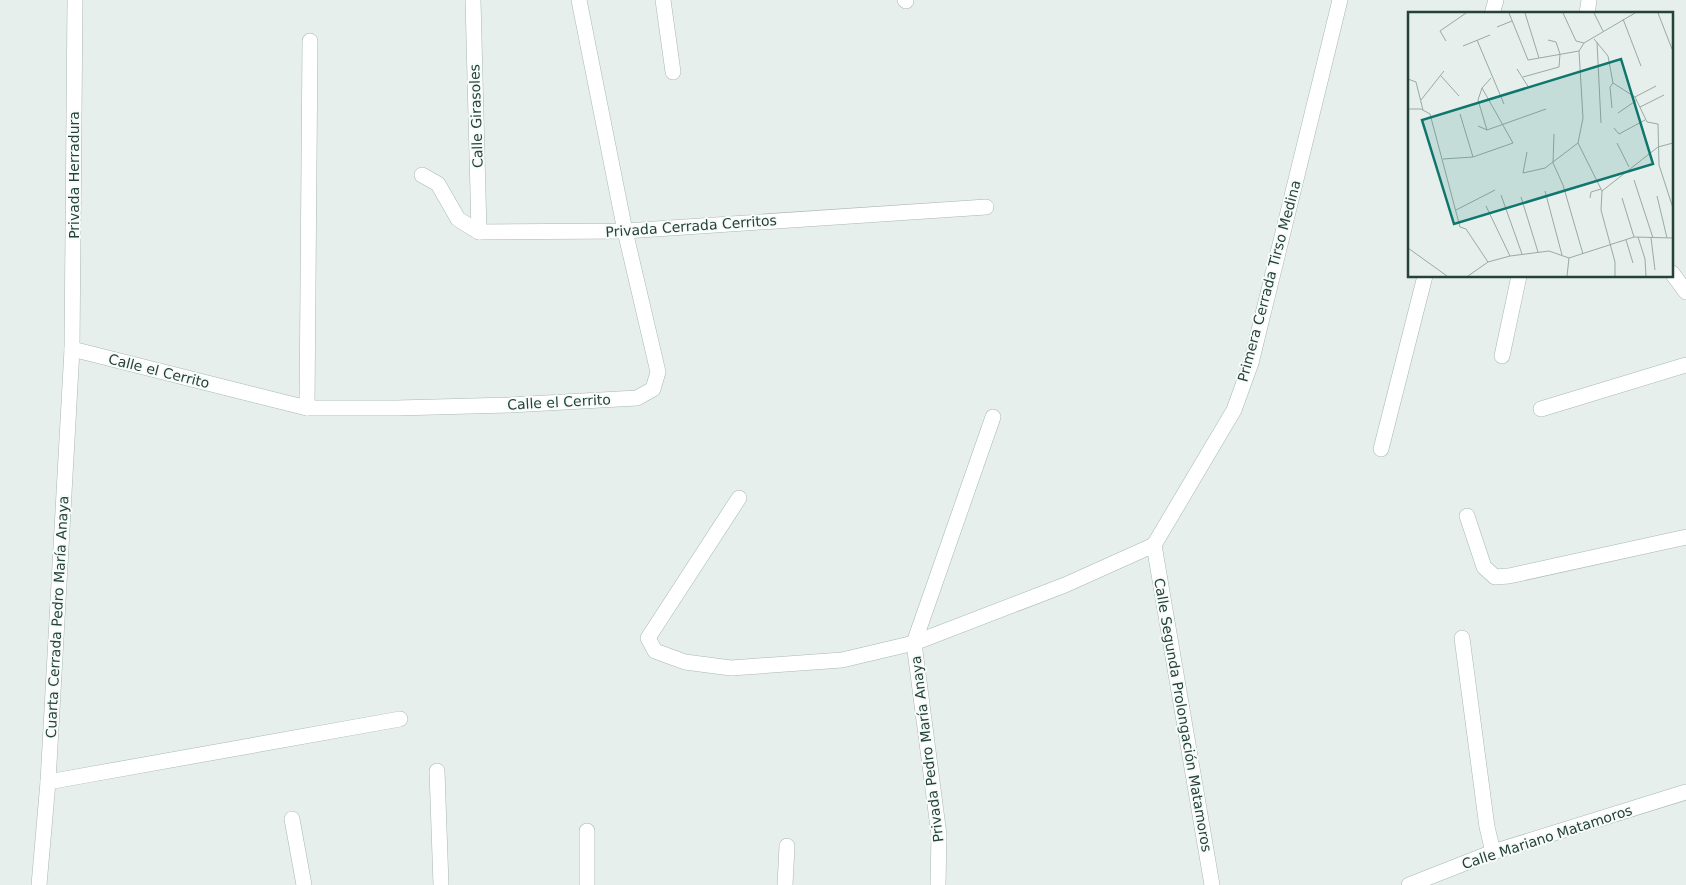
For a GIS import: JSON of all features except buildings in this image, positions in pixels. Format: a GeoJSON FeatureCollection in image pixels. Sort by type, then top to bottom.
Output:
{"type":"FeatureCollection","features":[{"type":"Feature","properties":{"kind":"street","name":"Privada Herradura"},"geometry":{"type":"LineString","coordinates":[[72,349],[75,0]]}},
{"type":"Feature","properties":{"kind":"street","name":"Calle Girasoles"},"geometry":{"type":"LineString","coordinates":[[473,0],[479,232]]}},
{"type":"Feature","properties":{"kind":"street","name":"Calle el Cerrito"},"geometry":{"type":"LineString","coordinates":[[72,349],[307,408],[425,407],[637,398],[653,389],[658,372],[625,231],[579,0]]}},
{"type":"Feature","properties":{"kind":"street"},"geometry":{"type":"LineString","coordinates":[[663,0],[673,72]]}},
{"type":"Feature","properties":{"kind":"street","name":"Primera Cerrada Tirso Medina"},"geometry":{"type":"LineString","coordinates":[[1154,545],[1234,410],[1251,363],[1340,0]]}},
{"type":"Feature","properties":{"kind":"street"},"geometry":{"type":"LineString","coordinates":[[307,408],[310,41]]}},
{"type":"Feature","properties":{"kind":"street"},"geometry":{"type":"LineString","coordinates":[[422,175],[438,184],[458,219],[479,232]]}},
{"type":"Feature","properties":{"kind":"street","name":"Privada Cerrada Cerritos"},"geometry":{"type":"LineString","coordinates":[[479,232],[625,231],[986,207]]}},
{"type":"Feature","properties":{"kind":"street"},"geometry":{"type":"LineString","coordinates":[[1674,276],[1686,292]]}},
{"type":"Feature","properties":{"kind":"street"},"geometry":{"type":"LineString","coordinates":[[1381,449],[1424,278]]}},
{"type":"Feature","properties":{"kind":"street"},"geometry":{"type":"LineString","coordinates":[[1502,356],[1519,278]]}},
{"type":"Feature","properties":{"kind":"street","name":"Cuarta Cerrada Pedro María Anaya"},"geometry":{"type":"LineString","coordinates":[[39,885],[48,782],[72,349]]}},
{"type":"Feature","properties":{"kind":"street"},"geometry":{"type":"LineString","coordinates":[[1541,409],[1686,365]]}},
{"type":"Feature","properties":{"kind":"street"},"geometry":{"type":"LineString","coordinates":[[914,643],[993,417]]}},
{"type":"Feature","properties":{"kind":"street"},"geometry":{"type":"LineString","coordinates":[[740,498],[648,638],[655,652],[685,662],[731,668],[842,660],[914,643],[1065,585],[1154,545]]}},
{"type":"Feature","properties":{"kind":"street"},"geometry":{"type":"LineString","coordinates":[[1468,516],[1484,567],[1495,577],[1509,576],[1686,537]]}},
{"type":"Feature","properties":{"kind":"street","name":"Calle Segunda Prolongación Matamoros"},"geometry":{"type":"LineString","coordinates":[[1154,545],[1212,885]]}},
{"type":"Feature","properties":{"kind":"street"},"geometry":{"type":"LineString","coordinates":[[1462,638],[1486,827],[1492,852]]}},
{"type":"Feature","properties":{"kind":"street","name":"Privada Pedro María Anaya"},"geometry":{"type":"LineString","coordinates":[[914,643],[939,835],[938,885]]}},
{"type":"Feature","properties":{"kind":"street"},"geometry":{"type":"LineString","coordinates":[[48,782],[400,718]]}},
{"type":"Feature","properties":{"kind":"street"},"geometry":{"type":"LineString","coordinates":[[437,771],[441,885]]}},
{"type":"Feature","properties":{"kind":"street","name":"Calle Mariano Matamoros"},"geometry":{"type":"LineString","coordinates":[[1409,885],[1492,852],[1686,792]]}},
{"type":"Feature","properties":{"kind":"street"},"geometry":{"type":"LineString","coordinates":[[292,819],[304,885]]}},
{"type":"Feature","properties":{"kind":"street"},"geometry":{"type":"LineString","coordinates":[[587,831],[588,885]]}},
{"type":"Feature","properties":{"kind":"street"},"geometry":{"type":"LineString","coordinates":[[785,885],[787,846]]}}]}
